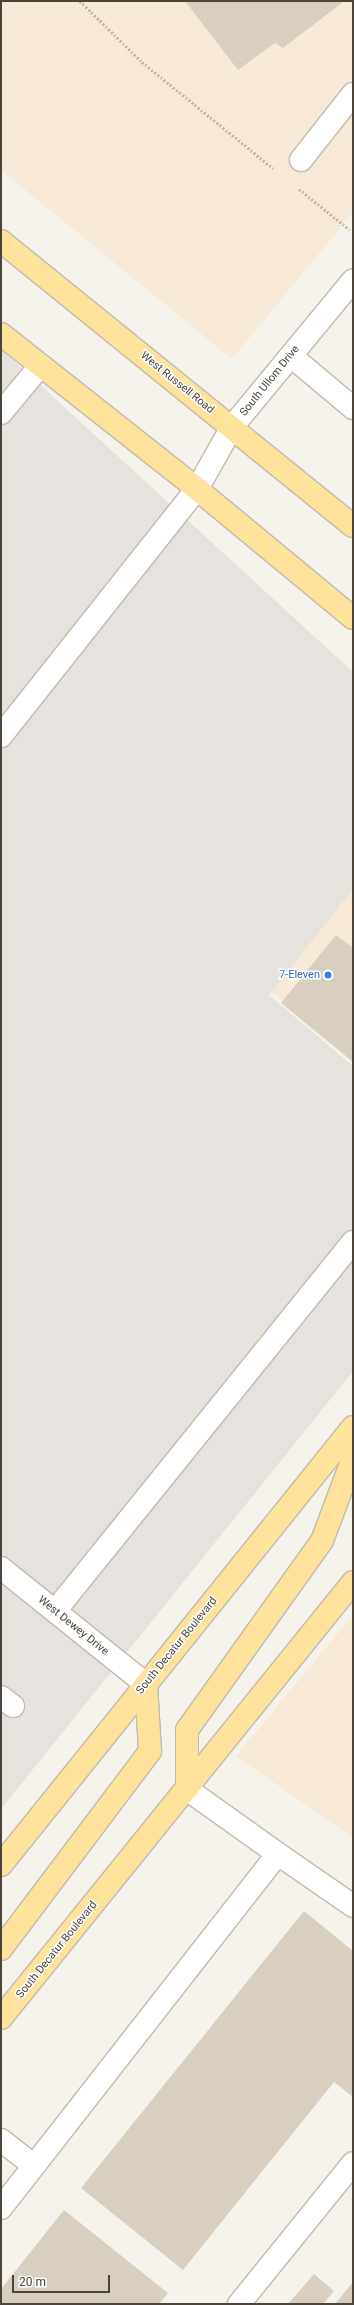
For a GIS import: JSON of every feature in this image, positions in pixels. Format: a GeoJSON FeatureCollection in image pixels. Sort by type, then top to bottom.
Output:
{"type":"FeatureCollection","features":[{"type":"Feature","properties":{"kind":"main road","name":"West Russell Road"},"geometry":{"type":"LineString","coordinates":[[1,241],[353,526]]}},
{"type":"Feature","properties":{"kind":"main road"},"geometry":{"type":"LineString","coordinates":[[1,334],[196,489],[353,618]]}},
{"type":"Feature","properties":{"kind":"main road","name":"South Decatur Boulevard"},"geometry":{"type":"LineString","coordinates":[[1,1865],[353,1427]]}},
{"type":"Feature","properties":{"kind":"main road"},"geometry":{"type":"LineString","coordinates":[[187,1789],[187,1730],[322,1541],[353,1458]]}},
{"type":"Feature","properties":{"kind":"main road","name":"South Decatur Boulevard"},"geometry":{"type":"LineString","coordinates":[[1,2018],[353,1582]]}},
{"type":"Feature","properties":{"kind":"main road"},"geometry":{"type":"LineString","coordinates":[[1,1949],[150,1751],[146,1684]]}},
{"type":"Feature","properties":{"kind":"street"},"geometry":{"type":"LineString","coordinates":[[301,160],[353,94]]}},
{"type":"Feature","properties":{"kind":"street","name":"South Ullom Drive"},"geometry":{"type":"LineString","coordinates":[[1,736],[196,489],[232,427],[353,280]]}},
{"type":"Feature","properties":{"kind":"street"},"geometry":{"type":"LineString","coordinates":[[291,356],[353,408]]}},
{"type":"Feature","properties":{"kind":"street"},"geometry":{"type":"LineString","coordinates":[[1,413],[40,366]]}},
{"type":"Feature","properties":{"kind":"street"},"geometry":{"type":"LineString","coordinates":[[55,1611],[353,1242]]}},
{"type":"Feature","properties":{"kind":"street","name":"West Dewey Drive"},"geometry":{"type":"LineString","coordinates":[[1,1568],[146,1684]]}},
{"type":"Feature","properties":{"kind":"street"},"geometry":{"type":"LineString","coordinates":[[187,1789],[353,1906]]}},
{"type":"Feature","properties":{"kind":"street"},"geometry":{"type":"LineString","coordinates":[[1,2208],[278,1854]]}},
{"type":"Feature","properties":{"kind":"street"},"geometry":{"type":"LineString","coordinates":[[1,2140],[34,2166]]}},
{"type":"Feature","properties":{"kind":"street"},"geometry":{"type":"LineString","coordinates":[[239,2304],[353,2162]]}},
{"type":"Feature","properties":{"kind":"path"},"geometry":{"type":"LineString","coordinates":[[80,1],[142,62],[277,171]]}},
{"type":"Feature","properties":{"kind":"path"},"geometry":{"type":"LineString","coordinates":[[295,186],[350,230]]}},
{"type":"Feature","properties":{"kind":"shaded area"},"geometry":{"type":"Polygon","coordinates":[[[1,1],[353,1],[353,212],[232,359],[1,170],[1,1]]]}},
{"type":"Feature","properties":{"kind":"shaded area"},"geometry":{"type":"Polygon","coordinates":[[[1,349],[353,672],[353,889],[269,995],[353,1066],[353,1371],[1,1809],[1,349]]]}},
{"type":"Feature","properties":{"kind":"shaded area","name":"7-Eleven"},"geometry":{"type":"Polygon","coordinates":[[[353,889],[353,1062],[271,991],[353,889]]]}},
{"type":"Feature","properties":{"kind":"shaded area"},"geometry":{"type":"Polygon","coordinates":[[[353,1615],[353,1838],[236,1756],[353,1615]]]}},
{"type":"Feature","properties":{"kind":"building"},"geometry":{"type":"Polygon","coordinates":[[[185,1],[340,1],[342,3],[283,48],[275,43],[238,70],[185,1]]]}},
{"type":"Feature","properties":{"kind":"building","name":"7-Eleven"},"geometry":{"type":"Polygon","coordinates":[[[336,935],[353,948],[353,1062],[281,1003],[336,935]]]}},
{"type":"Feature","properties":{"kind":"building"},"geometry":{"type":"Polygon","coordinates":[[[304,1911],[353,1951],[353,2097],[334,2082],[183,2270],[81,2188],[304,1911]]]}},
{"type":"Feature","properties":{"kind":"building"},"geometry":{"type":"Polygon","coordinates":[[[64,2210],[168,2293],[159,2304],[1,2304],[1,2289],[64,2210]]]}},
{"type":"Feature","properties":{"kind":"building"},"geometry":{"type":"Polygon","coordinates":[[[314,2274],[334,2291],[323,2304],[288,2304],[314,2274]]]}},
{"type":"Feature","properties":{"kind":"building"},"geometry":{"type":"Polygon","coordinates":[[[353,2282],[353,2304],[335,2304],[353,2282]]]}},
{"type":"Feature","properties":{"kind":"place","name":"7-Eleven"},"geometry":{"type":"Point","coordinates":[328,975]}}]}
